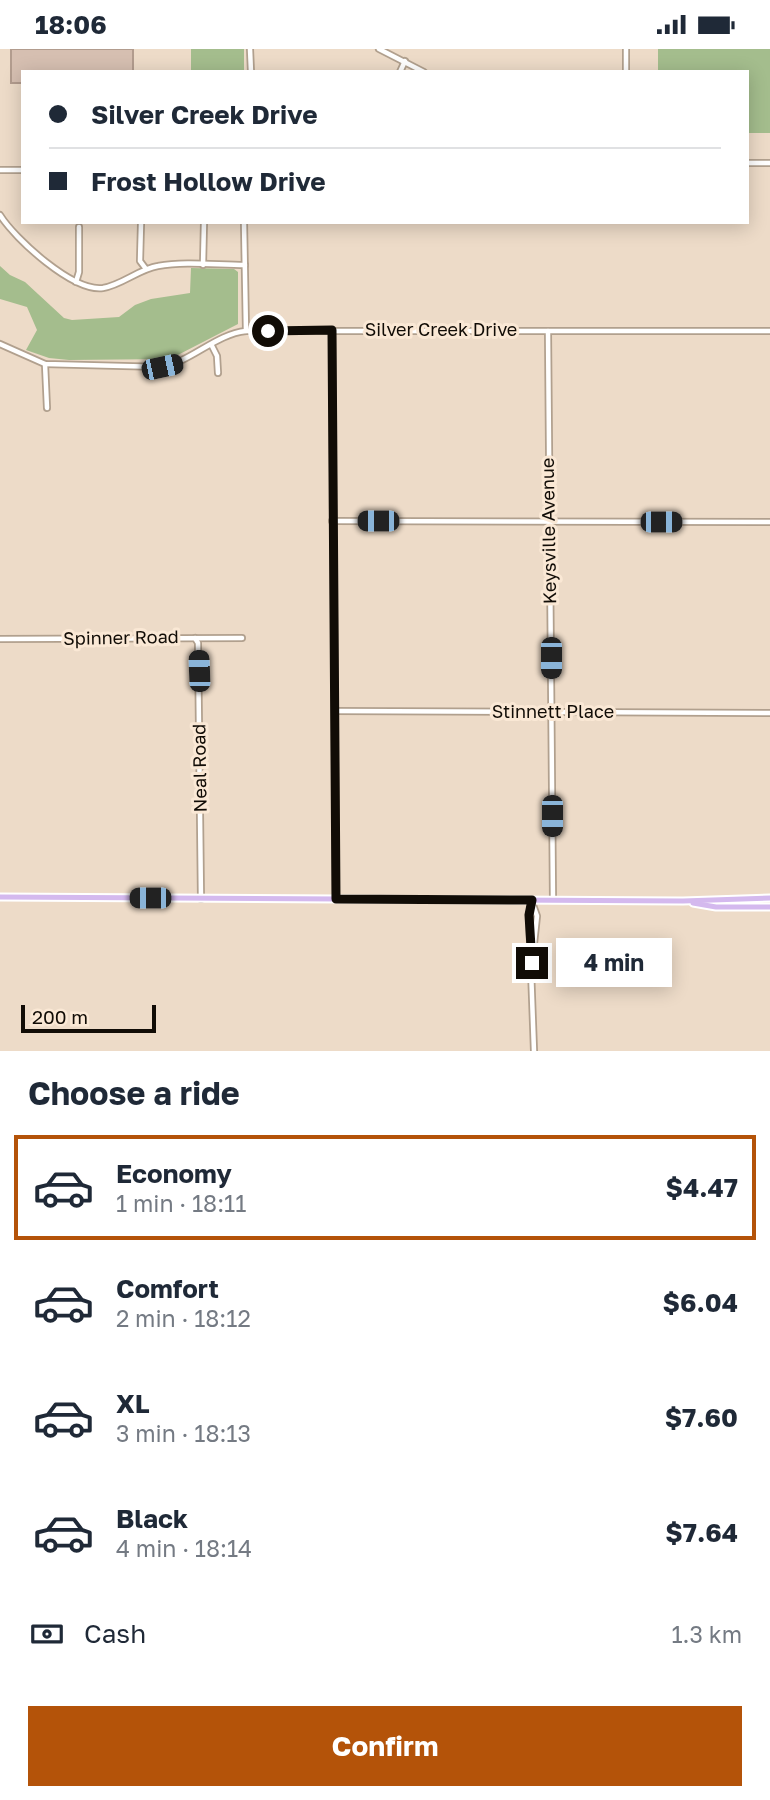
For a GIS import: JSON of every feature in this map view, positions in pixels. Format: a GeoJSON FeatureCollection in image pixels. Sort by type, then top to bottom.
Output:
{"type":"FeatureCollection","features":[{"type":"Feature","properties":{"kind":"main road"},"geometry":{"type":"LineString","coordinates":[[0,897],[683,901],[770,898]]}},
{"type":"Feature","properties":{"kind":"main road"},"geometry":{"type":"LineString","coordinates":[[683,901],[716,907],[770,907]]}},
{"type":"Feature","properties":{"kind":"street"},"geometry":{"type":"LineString","coordinates":[[250,49],[251,70]]}},
{"type":"Feature","properties":{"kind":"street"},"geometry":{"type":"LineString","coordinates":[[379,49],[421,70]]}},
{"type":"Feature","properties":{"kind":"street"},"geometry":{"type":"LineString","coordinates":[[626,49],[626,70]]}},
{"type":"Feature","properties":{"kind":"street"},"geometry":{"type":"LineString","coordinates":[[401,70],[405,61]]}},
{"type":"Feature","properties":{"kind":"street"},"geometry":{"type":"LineString","coordinates":[[749,163],[770,163]]}},
{"type":"Feature","properties":{"kind":"street"},"geometry":{"type":"LineString","coordinates":[[0,170],[21,170]]}},
{"type":"Feature","properties":{"kind":"street"},"geometry":{"type":"LineString","coordinates":[[0,215],[23,243],[76,282],[92,288],[104,288],[146,269],[166,265],[245,265]]}},
{"type":"Feature","properties":{"kind":"street"},"geometry":{"type":"LineString","coordinates":[[141,224],[141,261],[146,269]]}},
{"type":"Feature","properties":{"kind":"street"},"geometry":{"type":"LineString","coordinates":[[203,265],[204,224]]}},
{"type":"Feature","properties":{"kind":"street"},"geometry":{"type":"LineString","coordinates":[[244,224],[246,331]]}},
{"type":"Feature","properties":{"kind":"street"},"geometry":{"type":"LineString","coordinates":[[76,282],[79,272],[79,227]]}},
{"type":"Feature","properties":{"kind":"street"},"geometry":{"type":"LineString","coordinates":[[332,330],[336,899]]}},
{"type":"Feature","properties":{"kind":"street","name":"Silver Creek Drive"},"geometry":{"type":"LineString","coordinates":[[0,344],[45,365],[162,367],[176,365],[234,333],[246,331],[770,331]]}},
{"type":"Feature","properties":{"kind":"street","name":"Keysville Avenue"},"geometry":{"type":"LineString","coordinates":[[548,331],[553,900]]}},
{"type":"Feature","properties":{"kind":"street"},"geometry":{"type":"LineString","coordinates":[[212,346],[217,356],[219,373]]}},
{"type":"Feature","properties":{"kind":"street"},"geometry":{"type":"LineString","coordinates":[[45,365],[47,408]]}},
{"type":"Feature","properties":{"kind":"street"},"geometry":{"type":"LineString","coordinates":[[332,521],[770,522]]}},
{"type":"Feature","properties":{"kind":"street","name":"Neal Road"},"geometry":{"type":"LineString","coordinates":[[195,638],[198,643],[200,690],[201,899]]}},
{"type":"Feature","properties":{"kind":"street","name":"Spinner Road"},"geometry":{"type":"LineString","coordinates":[[0,639],[242,638]]}},
{"type":"Feature","properties":{"kind":"street","name":"Stinnett Place"},"geometry":{"type":"LineString","coordinates":[[335,711],[770,713]]}},
{"type":"Feature","properties":{"kind":"street"},"geometry":{"type":"LineString","coordinates":[[532,900],[537,916],[536,950],[532,963],[534,1051]]}},
{"type":"Feature","properties":{"kind":"green space"},"geometry":{"type":"Polygon","coordinates":[[[191,49],[244,49],[244,70],[191,70],[191,49]]]}},
{"type":"Feature","properties":{"kind":"green space"},"geometry":{"type":"Polygon","coordinates":[[[658,49],[770,49],[770,133],[749,133],[749,70],[658,70],[658,49]]]}},
{"type":"Feature","properties":{"kind":"green space"},"geometry":{"type":"Polygon","coordinates":[[[0,266],[10,275],[25,282],[64,318],[72,320],[119,317],[135,305],[151,299],[190,293],[191,268],[234,269],[238,272],[238,324],[170,359],[49,358],[26,350],[37,330],[27,307],[0,299],[0,266]]]}},
{"type":"Feature","properties":{"kind":"building"},"geometry":{"type":"Polygon","coordinates":[[[11,49],[133,49],[133,70],[21,70],[21,83],[11,83],[11,49]]]}},
{"type":"Feature","properties":{"kind":"route"},"geometry":{"type":"LineString","coordinates":[[268,331],[332,330],[336,899],[532,900],[529,915],[532,963]]}}]}
